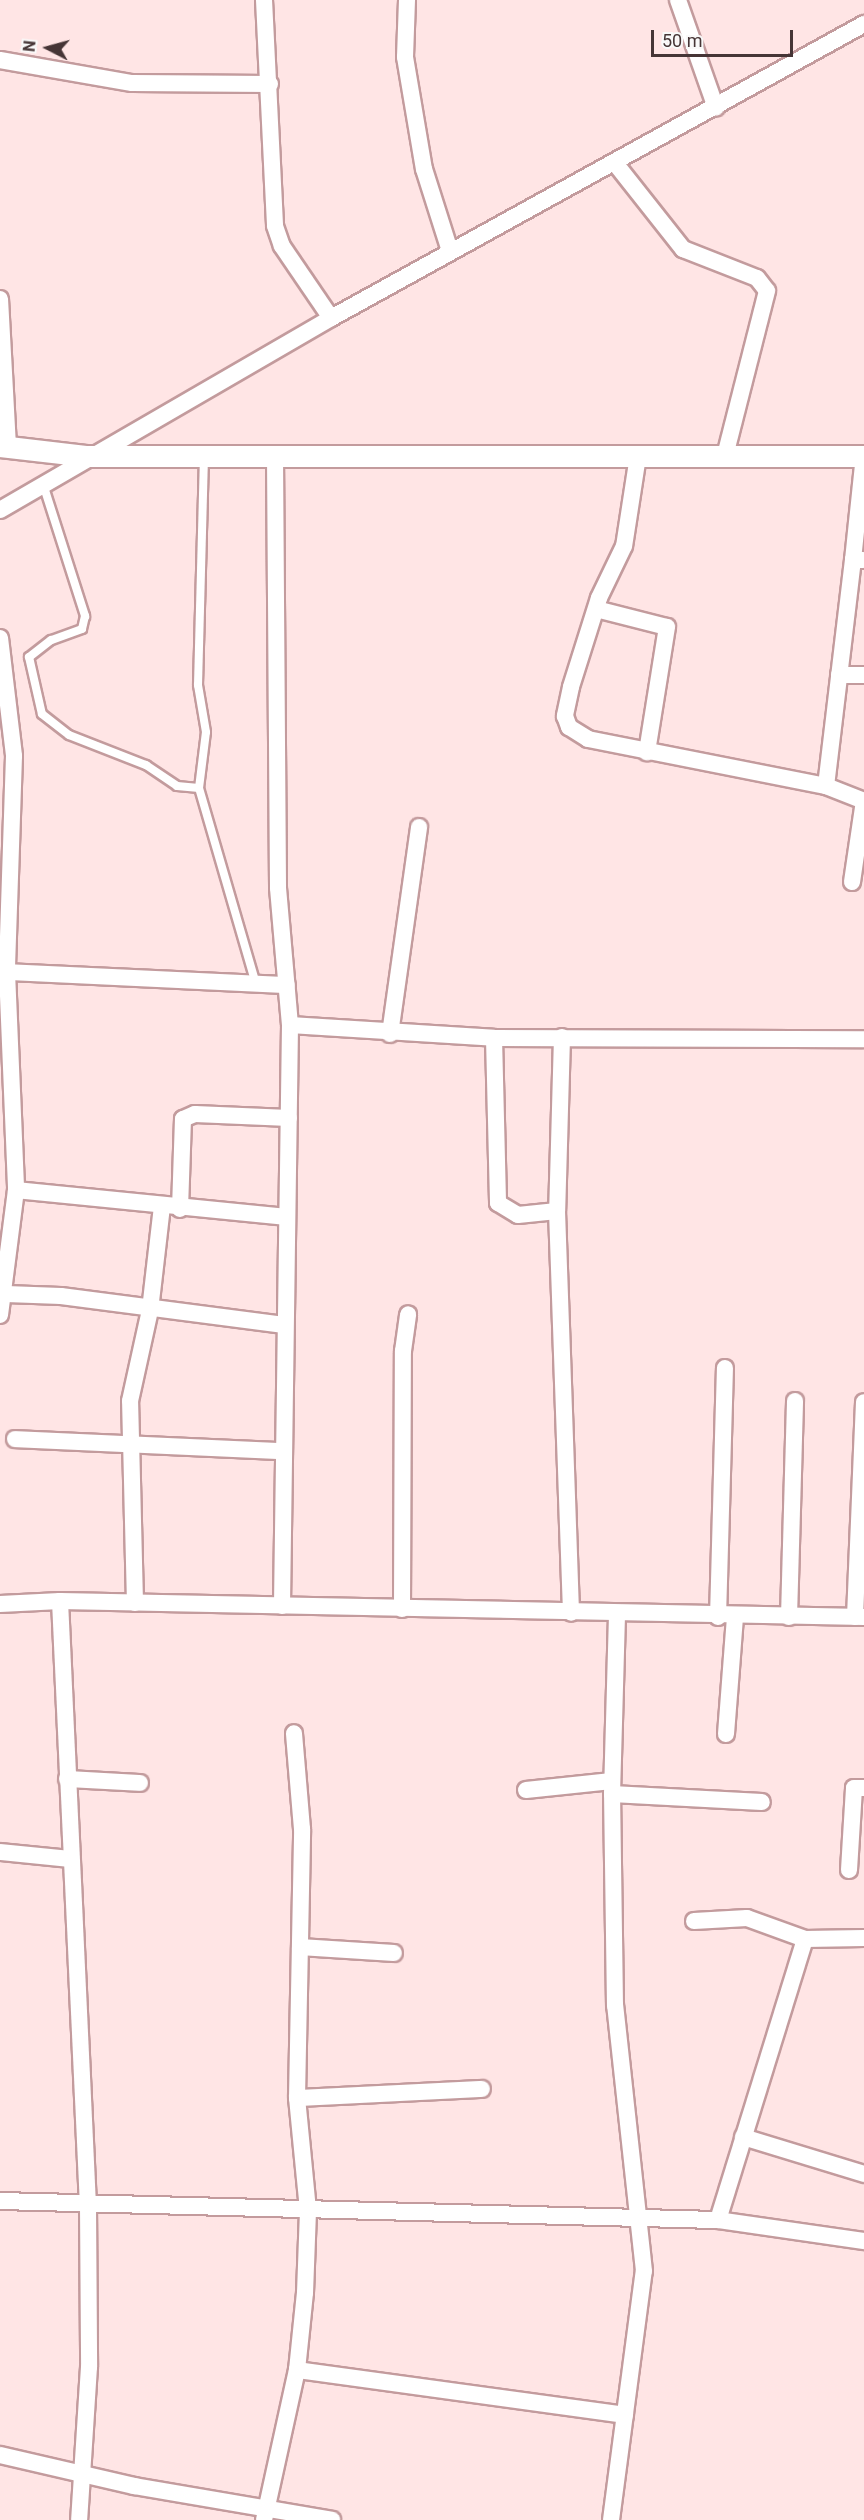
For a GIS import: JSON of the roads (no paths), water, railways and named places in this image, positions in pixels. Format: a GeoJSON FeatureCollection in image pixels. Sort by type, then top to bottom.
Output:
{"type":"FeatureCollection","features":[{"type":"Feature","properties":{"kind":"street"},"geometry":{"type":"LineString","coordinates":[[264,0],[270,84],[275,226],[282,246],[331,318]]}},
{"type":"Feature","properties":{"kind":"street"},"geometry":{"type":"LineString","coordinates":[[407,0],[405,57],[422,158],[450,251]]}},
{"type":"Feature","properties":{"kind":"street"},"geometry":{"type":"LineString","coordinates":[[678,0],[716,108]]}},
{"type":"Feature","properties":{"kind":"street"},"geometry":{"type":"LineString","coordinates":[[0,510],[87,456],[450,251],[716,108],[864,24]]}},
{"type":"Feature","properties":{"kind":"street"},"geometry":{"type":"LineString","coordinates":[[0,60],[132,83],[270,84]]}},
{"type":"Feature","properties":{"kind":"street"},"geometry":{"type":"LineString","coordinates":[[615,163],[683,249],[757,278],[767,291],[725,456]]}},
{"type":"Feature","properties":{"kind":"street"},"geometry":{"type":"LineString","coordinates":[[0,299],[4,446],[87,456],[204,458],[864,456],[858,560],[839,675],[826,786]]}},
{"type":"Feature","properties":{"kind":"street"},"geometry":{"type":"LineString","coordinates":[[276,456],[278,888],[290,1025],[281,1451],[282,1606]]}},
{"type":"Feature","properties":{"kind":"street"},"geometry":{"type":"LineString","coordinates":[[638,456],[624,546],[596,609],[567,702],[569,727],[588,739],[826,786],[864,801],[852,882]]}},
{"type":"Feature","properties":{"kind":"street"},"geometry":{"type":"LineString","coordinates":[[596,609],[667,627],[647,752]]}},
{"type":"Feature","properties":{"kind":"street"},"geometry":{"type":"LineString","coordinates":[[0,638],[14,756],[7,972],[16,1190],[6,1294],[0,1315]]}},
{"type":"Feature","properties":{"kind":"street"},"geometry":{"type":"LineString","coordinates":[[839,675],[864,675]]}},
{"type":"Feature","properties":{"kind":"street"},"geometry":{"type":"LineString","coordinates":[[0,783],[14,756]]}},
{"type":"Feature","properties":{"kind":"street"},"geometry":{"type":"LineString","coordinates":[[390,1034],[419,827]]}},
{"type":"Feature","properties":{"kind":"street"},"geometry":{"type":"LineString","coordinates":[[7,972],[287,985]]}},
{"type":"Feature","properties":{"kind":"street"},"geometry":{"type":"LineString","coordinates":[[290,1025],[390,1034],[494,1038],[864,1039]]}},
{"type":"Feature","properties":{"kind":"street"},"geometry":{"type":"LineString","coordinates":[[562,1037],[557,1211],[571,1613]]}},
{"type":"Feature","properties":{"kind":"street"},"geometry":{"type":"LineString","coordinates":[[494,1038],[498,1203],[518,1215],[557,1211]]}},
{"type":"Feature","properties":{"kind":"street"},"geometry":{"type":"LineString","coordinates":[[180,1209],[183,1119],[195,1114],[289,1118]]}},
{"type":"Feature","properties":{"kind":"street"},"geometry":{"type":"LineString","coordinates":[[16,1190],[180,1209],[287,1217]]}},
{"type":"Feature","properties":{"kind":"street"},"geometry":{"type":"LineString","coordinates":[[135,1603],[131,1444],[133,1371],[150,1310],[162,1206]]}},
{"type":"Feature","properties":{"kind":"street"},"geometry":{"type":"LineString","coordinates":[[6,1294],[284,1325]]}},
{"type":"Feature","properties":{"kind":"street"},"geometry":{"type":"LineString","coordinates":[[402,1609],[403,1352],[408,1314]]}},
{"type":"Feature","properties":{"kind":"street"},"geometry":{"type":"LineString","coordinates":[[725,1368],[726,1734]]}},
{"type":"Feature","properties":{"kind":"street"},"geometry":{"type":"LineString","coordinates":[[789,1617],[795,1401]]}},
{"type":"Feature","properties":{"kind":"street"},"geometry":{"type":"LineString","coordinates":[[0,1604],[60,1601],[616,1616],[859,1617],[864,1402]]}},
{"type":"Feature","properties":{"kind":"street"},"geometry":{"type":"LineString","coordinates":[[15,1439],[281,1451]]}},
{"type":"Feature","properties":{"kind":"street"},"geometry":{"type":"LineString","coordinates":[[60,1601],[70,1859],[88,2206],[88,2367],[79,2520]]}},
{"type":"Feature","properties":{"kind":"street"},"geometry":{"type":"LineString","coordinates":[[611,2520],[625,2415],[644,2302],[638,2218],[615,2006],[612,1787],[616,1616]]}},
{"type":"Feature","properties":{"kind":"street"},"geometry":{"type":"LineString","coordinates":[[265,2513],[297,2370],[308,2210],[297,2098],[302,1829],[294,1733]]}},
{"type":"Feature","properties":{"kind":"street"},"geometry":{"type":"LineString","coordinates":[[67,1779],[140,1783]]}},
{"type":"Feature","properties":{"kind":"street"},"geometry":{"type":"LineString","coordinates":[[526,1790],[612,1787],[762,1802]]}},
{"type":"Feature","properties":{"kind":"street"},"geometry":{"type":"LineString","coordinates":[[849,1870],[854,1788],[864,1788]]}},
{"type":"Feature","properties":{"kind":"street"},"geometry":{"type":"LineString","coordinates":[[0,1852],[70,1859]]}},
{"type":"Feature","properties":{"kind":"street"},"geometry":{"type":"LineString","coordinates":[[694,1921],[747,1918],[805,1939],[864,1938]]}},
{"type":"Feature","properties":{"kind":"street"},"geometry":{"type":"LineString","coordinates":[[718,2220],[805,1939]]}},
{"type":"Feature","properties":{"kind":"street"},"geometry":{"type":"LineString","coordinates":[[300,1947],[394,1953]]}},
{"type":"Feature","properties":{"kind":"street"},"geometry":{"type":"LineString","coordinates":[[297,2098],[482,2089]]}},
{"type":"Feature","properties":{"kind":"street"},"geometry":{"type":"LineString","coordinates":[[743,2137],[864,2174]]}},
{"type":"Feature","properties":{"kind":"street"},"geometry":{"type":"LineString","coordinates":[[0,2201],[88,2206],[718,2220],[864,2241]]}},
{"type":"Feature","properties":{"kind":"street"},"geometry":{"type":"LineString","coordinates":[[297,2370],[625,2415]]}},
{"type":"Feature","properties":{"kind":"street"},"geometry":{"type":"LineString","coordinates":[[0,2455],[82,2475],[265,2513],[332,2520]]}},
{"type":"Feature","properties":{"kind":"lane"},"geometry":{"type":"LineString","coordinates":[[204,458],[198,685],[206,732],[199,788],[256,984]]}},
{"type":"Feature","properties":{"kind":"lane"},"geometry":{"type":"LineString","coordinates":[[43,483],[86,616],[82,629],[51,640],[29,657],[42,714],[69,735],[146,765],[177,786],[199,788]]}}]}
